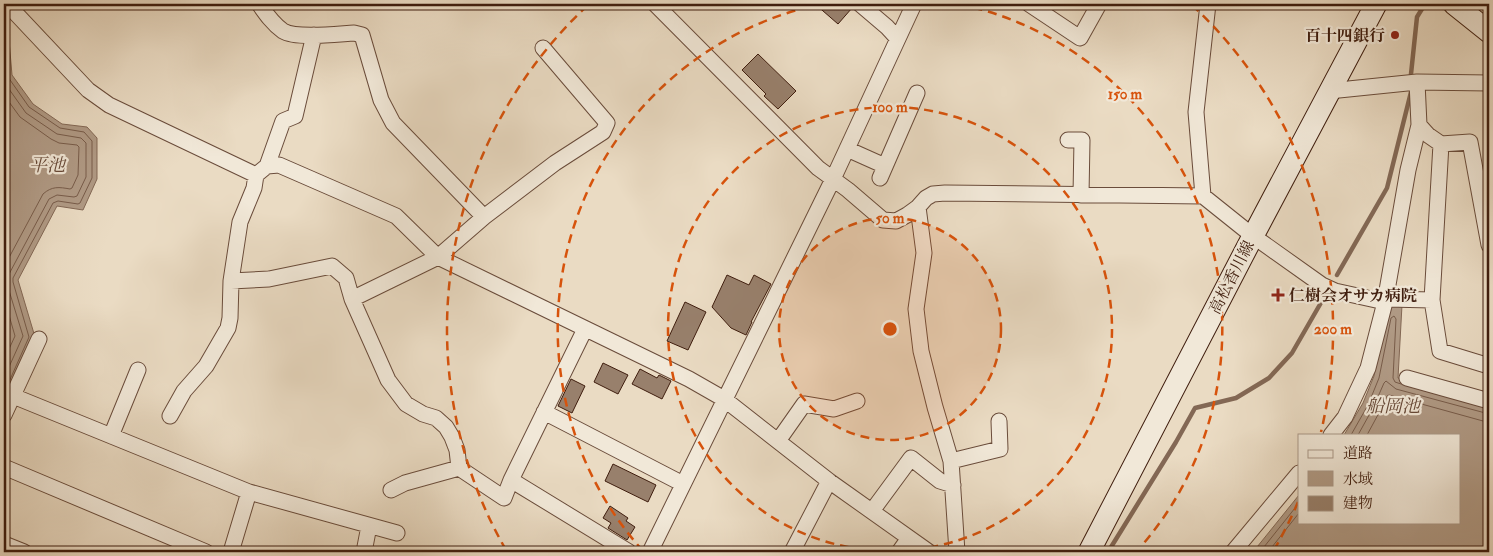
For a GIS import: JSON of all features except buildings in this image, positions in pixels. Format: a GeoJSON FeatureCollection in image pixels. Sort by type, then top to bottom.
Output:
{"type":"FeatureCollection","features":[{"type":"Feature","properties":{"kind":"main road","name":"高松香川線"},"geometry":{"type":"LineString","coordinates":[[1089,552],[1328,91],[1376,4]]}},
{"type":"Feature","properties":{"kind":"main road"},"geometry":{"type":"LineString","coordinates":[[1454,4],[1489,32]]}},
{"type":"Feature","properties":{"kind":"street"},"geometry":{"type":"LineString","coordinates":[[7,4],[88,90],[109,105],[261,171],[279,164],[396,216],[438,257],[689,379],[724,399],[829,481],[930,552]]}},
{"type":"Feature","properties":{"kind":"street"},"geometry":{"type":"LineString","coordinates":[[259,4],[270,19],[284,32],[296,35],[362,35],[381,100],[393,123],[484,217]]}},
{"type":"Feature","properties":{"kind":"street"},"geometry":{"type":"LineString","coordinates":[[655,4],[818,168],[882,220],[896,222],[918,207],[926,198],[933,194],[945,193],[1203,196],[1253,236],[1322,286],[1335,291],[1385,302]]}},
{"type":"Feature","properties":{"kind":"street"},"geometry":{"type":"LineString","coordinates":[[860,4],[898,39]]}},
{"type":"Feature","properties":{"kind":"street"},"geometry":{"type":"LineString","coordinates":[[650,552],[833,179],[914,4]]}},
{"type":"Feature","properties":{"kind":"street"},"geometry":{"type":"LineString","coordinates":[[1029,4],[1080,38],[1099,4]]}},
{"type":"Feature","properties":{"kind":"street"},"geometry":{"type":"LineString","coordinates":[[1203,196],[1196,112],[1208,4]]}},
{"type":"Feature","properties":{"kind":"street"},"geometry":{"type":"LineString","coordinates":[[170,416],[184,391],[206,366],[228,328],[231,281],[240,222],[283,121],[295,116],[314,35]]}},
{"type":"Feature","properties":{"kind":"street"},"geometry":{"type":"LineString","coordinates":[[352,299],[438,257],[484,217],[555,163],[603,132],[608,123],[543,48]]}},
{"type":"Feature","properties":{"kind":"street"},"geometry":{"type":"LineString","coordinates":[[1331,434],[1345,417],[1368,368],[1385,302],[1408,170],[1419,125],[1417,82]]}},
{"type":"Feature","properties":{"kind":"street"},"geometry":{"type":"LineString","coordinates":[[1328,91],[1417,82],[1489,84]]}},
{"type":"Feature","properties":{"kind":"street"},"geometry":{"type":"LineString","coordinates":[[847,149],[883,172],[917,93]]}},
{"type":"Feature","properties":{"kind":"street"},"geometry":{"type":"LineString","coordinates":[[1419,125],[1428,135],[1441,144],[1470,142],[1489,245]]}},
{"type":"Feature","properties":{"kind":"street"},"geometry":{"type":"LineString","coordinates":[[1068,140],[1082,140],[1081,195]]}},
{"type":"Feature","properties":{"kind":"street"},"geometry":{"type":"LineString","coordinates":[[1441,144],[1432,300],[1440,351],[1489,366]]}},
{"type":"Feature","properties":{"kind":"street"},"geometry":{"type":"LineString","coordinates":[[918,207],[924,253],[916,309],[922,351],[935,407],[951,461],[957,552]]}},
{"type":"Feature","properties":{"kind":"street"},"geometry":{"type":"LineString","coordinates":[[231,281],[269,279],[332,266],[346,278],[352,299],[388,380],[406,404],[423,414],[436,418],[446,427],[457,450],[459,468]]}},
{"type":"Feature","properties":{"kind":"street"},"geometry":{"type":"LineString","coordinates":[[1385,302],[1387,298],[1432,300]]}},
{"type":"Feature","properties":{"kind":"street"},"geometry":{"type":"LineString","coordinates":[[391,490],[405,483],[459,468],[504,498],[585,329]]}},
{"type":"Feature","properties":{"kind":"street"},"geometry":{"type":"LineString","coordinates":[[4,415],[39,339]]}},
{"type":"Feature","properties":{"kind":"street"},"geometry":{"type":"LineString","coordinates":[[111,436],[138,370]]}},
{"type":"Feature","properties":{"kind":"street"},"geometry":{"type":"LineString","coordinates":[[1407,378],[1489,401]]}},
{"type":"Feature","properties":{"kind":"street"},"geometry":{"type":"LineString","coordinates":[[13,396],[249,492],[397,534]]}},
{"type":"Feature","properties":{"kind":"street"},"geometry":{"type":"LineString","coordinates":[[778,440],[804,404],[834,409],[858,401]]}},
{"type":"Feature","properties":{"kind":"street"},"geometry":{"type":"LineString","coordinates":[[544,412],[683,484]]}},
{"type":"Feature","properties":{"kind":"street"},"geometry":{"type":"LineString","coordinates":[[951,461],[1000,449],[999,421]]}},
{"type":"Feature","properties":{"kind":"street"},"geometry":{"type":"LineString","coordinates":[[872,511],[911,458],[940,482],[953,485]]}},
{"type":"Feature","properties":{"kind":"street"},"geometry":{"type":"LineString","coordinates":[[4,467],[206,552]]}},
{"type":"Feature","properties":{"kind":"street"},"geometry":{"type":"LineString","coordinates":[[1233,552],[1298,474]]}},
{"type":"Feature","properties":{"kind":"street"},"geometry":{"type":"LineString","coordinates":[[511,480],[629,552]]}},
{"type":"Feature","properties":{"kind":"street"},"geometry":{"type":"LineString","coordinates":[[792,552],[829,481]]}},
{"type":"Feature","properties":{"kind":"street"},"geometry":{"type":"LineString","coordinates":[[231,552],[249,492]]}},
{"type":"Feature","properties":{"kind":"street"},"geometry":{"type":"LineString","coordinates":[[364,552],[369,526]]}},
{"type":"Feature","properties":{"kind":"street"},"geometry":{"type":"LineString","coordinates":[[899,552],[909,538]]}},
{"type":"Feature","properties":{"kind":"street"},"geometry":{"type":"LineString","coordinates":[[4,544],[24,552]]}},
{"type":"Feature","properties":{"kind":"water","name":"平池"},"geometry":{"type":"Polygon","coordinates":[[[4,17],[7,17],[12,75],[33,104],[62,124],[87,127],[97,138],[97,179],[83,210],[57,206],[18,280],[35,337],[4,405],[4,17]]]}},
{"type":"Feature","properties":{"kind":"water","name":"船岡池"},"geometry":{"type":"Polygon","coordinates":[[[1389,303],[1402,305],[1398,378],[1489,404],[1489,552],[1253,552],[1298,496],[1298,524],[1460,524],[1460,434],[1345,434],[1363,403],[1374,376],[1389,303]]]}},
{"type":"Feature","properties":{"kind":"waterway"},"geometry":{"type":"LineString","coordinates":[[1411,74],[1417,17],[1425,4]]}},
{"type":"Feature","properties":{"kind":"waterway"},"geometry":{"type":"LineString","coordinates":[[1337,275],[1387,188],[1411,92]]}},
{"type":"Feature","properties":{"kind":"waterway"},"geometry":{"type":"LineString","coordinates":[[1108,552],[1195,408],[1236,398],[1269,378],[1292,353],[1326,294]]}},
{"type":"Feature","properties":{"kind":"place","name":"百十四銀行"},"geometry":{"type":"Point","coordinates":[1395,35]}},
{"type":"Feature","properties":{"kind":"place","name":"仁樹会オサカ病院"},"geometry":{"type":"Point","coordinates":[1278,295]}}]}
